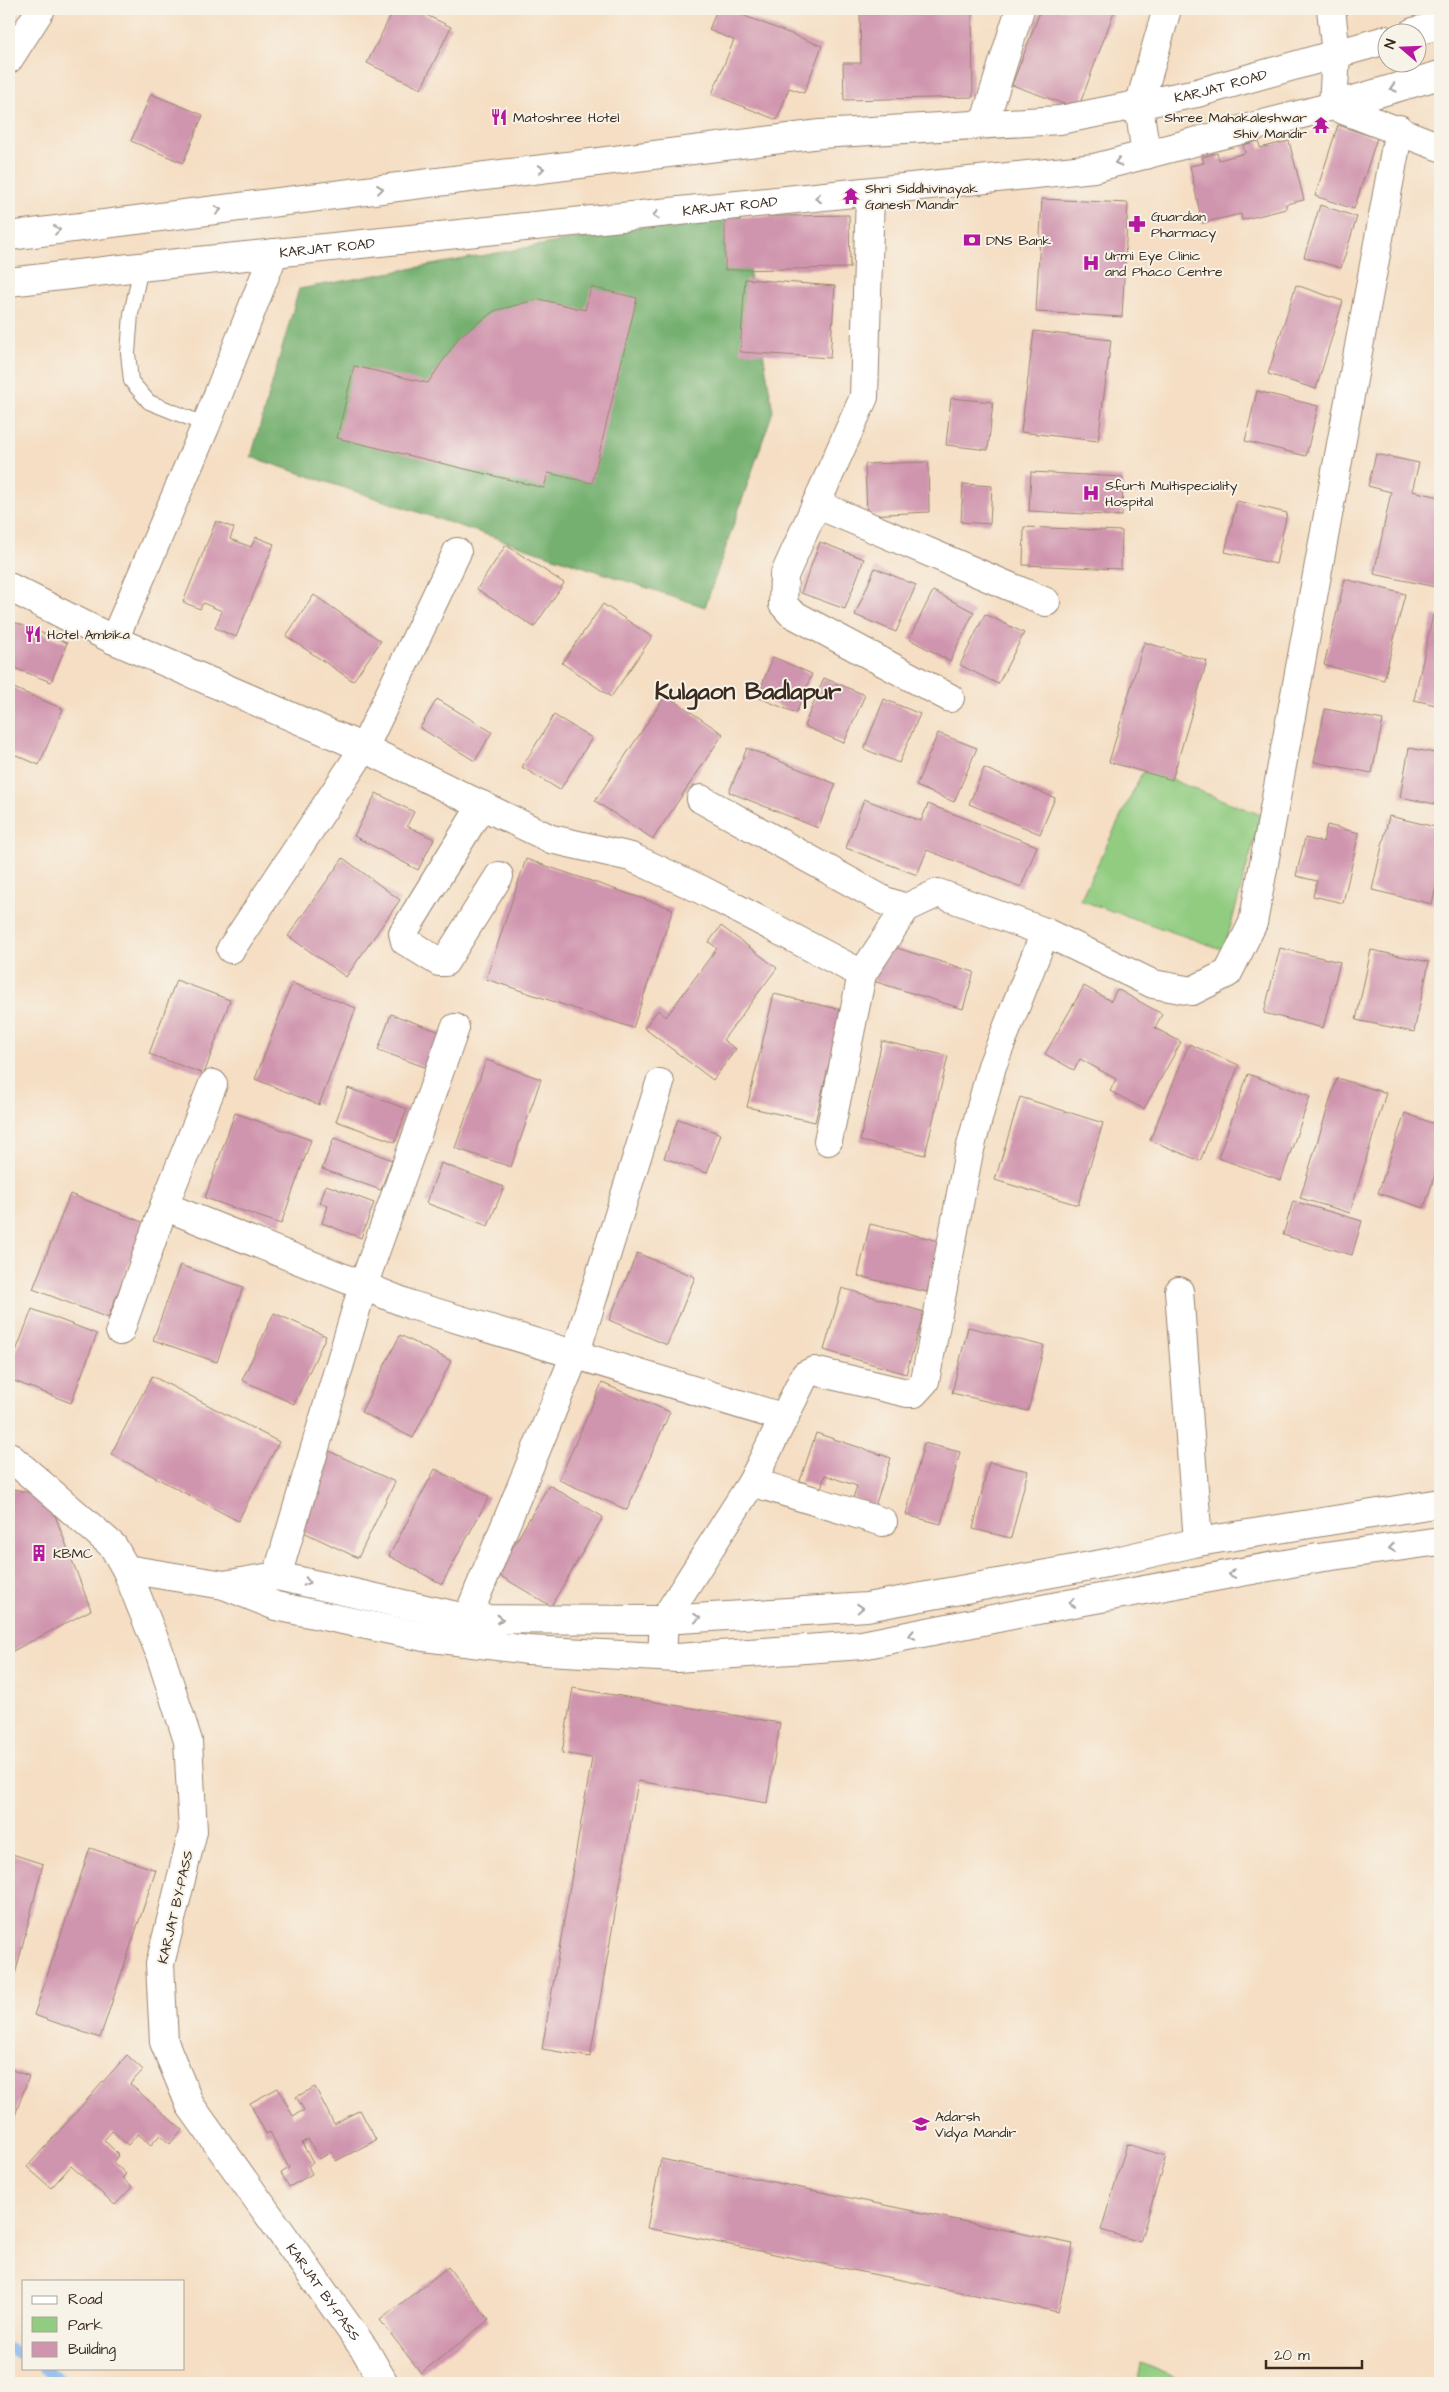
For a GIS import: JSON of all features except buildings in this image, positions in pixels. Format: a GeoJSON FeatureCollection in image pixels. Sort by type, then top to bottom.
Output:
{"type":"FeatureCollection","features":[{"type":"Feature","properties":{"kind":"street"},"geometry":{"type":"LineString","coordinates":[[9,59],[41,9]]}},
{"type":"Feature","properties":{"kind":"street"},"geometry":{"type":"LineString","coordinates":[[984,124],[1020,9]]}},
{"type":"Feature","properties":{"kind":"street"},"geometry":{"type":"LineString","coordinates":[[1146,155],[1139,106],[1167,9]]}},
{"type":"Feature","properties":{"kind":"street"},"geometry":{"type":"LineString","coordinates":[[1331,9],[1336,54],[1333,106],[1440,147]]}},
{"type":"Feature","properties":{"kind":"street"},"geometry":{"type":"LineString","coordinates":[[1426,29],[1440,25]]}},
{"type":"Feature","properties":{"kind":"street","name":"KARJAT ROAD"},"geometry":{"type":"LineString","coordinates":[[9,236],[820,134],[1060,120],[1139,106],[1196,93],[1376,43]]}},
{"type":"Feature","properties":{"kind":"street","name":"KARJAT ROAD"},"geometry":{"type":"LineString","coordinates":[[9,282],[1094,168],[1333,106],[1440,75]]}},
{"type":"Feature","properties":{"kind":"street"},"geometry":{"type":"LineString","coordinates":[[828,1141],[862,974],[906,908],[938,893],[1045,932],[1153,984],[1192,991],[1228,973],[1253,923],[1399,130]]}},
{"type":"Feature","properties":{"kind":"street"},"geometry":{"type":"LineString","coordinates":[[870,193],[864,397],[784,576],[783,604],[791,613],[950,698]]}},
{"type":"Feature","properties":{"kind":"street"},"geometry":{"type":"LineString","coordinates":[[114,640],[206,425],[274,253]]}},
{"type":"Feature","properties":{"kind":"street"},"geometry":{"type":"LineString","coordinates":[[816,504],[1046,602]]}},
{"type":"Feature","properties":{"kind":"street"},"geometry":{"type":"LineString","coordinates":[[231,949],[364,748],[456,552]]}},
{"type":"Feature","properties":{"kind":"street"},"geometry":{"type":"LineString","coordinates":[[9,586],[114,640],[364,748],[551,839],[630,856],[700,889],[862,974]]}},
{"type":"Feature","properties":{"kind":"street"},"geometry":{"type":"LineString","coordinates":[[701,799],[885,901],[906,908]]}},
{"type":"Feature","properties":{"kind":"street"},"geometry":{"type":"LineString","coordinates":[[482,805],[403,933],[405,941],[439,962],[445,962],[498,876]]}},
{"type":"Feature","properties":{"kind":"street"},"geometry":{"type":"LineString","coordinates":[[662,1656],[664,1620],[752,1482],[785,1418],[801,1380],[809,1372],[814,1371],[907,1393],[914,1393],[925,1381],[968,1157],[992,1066],[1045,932]]}},
{"type":"Feature","properties":{"kind":"street"},"geometry":{"type":"LineString","coordinates":[[277,1576],[363,1286],[455,1028]]}},
{"type":"Feature","properties":{"kind":"street"},"geometry":{"type":"LineString","coordinates":[[470,1619],[471,1609],[575,1355],[660,1083]]}},
{"type":"Feature","properties":{"kind":"street"},"geometry":{"type":"LineString","coordinates":[[120,1331],[164,1206],[213,1084]]}},
{"type":"Feature","properties":{"kind":"street"},"geometry":{"type":"LineString","coordinates":[[164,1206],[412,1305],[785,1418]]}},
{"type":"Feature","properties":{"kind":"street"},"geometry":{"type":"LineString","coordinates":[[1180,1291],[1198,1542]]}},
{"type":"Feature","properties":{"kind":"street","name":"KARJAT BY-PASS"},"geometry":{"type":"LineString","coordinates":[[9,1456],[113,1546],[126,1569],[158,1651],[188,1741],[193,1831],[160,1964],[164,2042],[190,2105],[365,2350],[384,2383]]}},
{"type":"Feature","properties":{"kind":"street"},"geometry":{"type":"LineString","coordinates":[[752,1482],[883,1522]]}},
{"type":"Feature","properties":{"kind":"street"},"geometry":{"type":"LineString","coordinates":[[224,1585],[277,1576],[470,1619],[664,1620],[867,1607],[1112,1562],[1198,1542],[1440,1503]]}},
{"type":"Feature","properties":{"kind":"street"},"geometry":{"type":"LineString","coordinates":[[126,1569],[224,1585],[276,1606],[424,1636],[528,1650],[677,1658],[862,1645],[1068,1604],[1318,1558],[1440,1541]]}},
{"type":"Feature","properties":{"kind":"lane"},"geometry":{"type":"LineString","coordinates":[[141,267],[131,314],[128,353],[131,381],[150,402],[206,425]]}},
{"type":"Feature","properties":{"kind":"green space"},"geometry":{"type":"Polygon","coordinates":[[[739,209],[773,411],[705,607],[251,457],[299,289],[739,209]]]}},
{"type":"Feature","properties":{"kind":"green space"},"geometry":{"type":"Polygon","coordinates":[[[1144,769],[1261,815],[1224,950],[1080,900],[1144,769]]]}},
{"type":"Feature","properties":{"kind":"green space"},"geometry":{"type":"Polygon","coordinates":[[[1141,2363],[1189,2383],[1138,2383],[1141,2363]]]}},
{"type":"Feature","properties":{"kind":"waterway"},"geometry":{"type":"LineString","coordinates":[[9,2348],[22,2356]]}},
{"type":"Feature","properties":{"kind":"waterway"},"geometry":{"type":"LineString","coordinates":[[46,2370],[69,2383]]}},
{"type":"Feature","properties":{"kind":"place","name":"Matoshree Hotel"},"geometry":{"type":"Point","coordinates":[499,117]}},
{"type":"Feature","properties":{"kind":"place","name":"Shree Mahakaleshwar Shiv Mandir"},"geometry":{"type":"Point","coordinates":[1321,125]}},
{"type":"Feature","properties":{"kind":"place","name":"Shri Siddhivinayak Ganesh Mandir"},"geometry":{"type":"Point","coordinates":[851,196]}},
{"type":"Feature","properties":{"kind":"place","name":"Guardian Pharmacy"},"geometry":{"type":"Point","coordinates":[1137,224]}},
{"type":"Feature","properties":{"kind":"place","name":"DNS Bank"},"geometry":{"type":"Point","coordinates":[972,240]}},
{"type":"Feature","properties":{"kind":"place","name":"Urmi Eye Clinic and Phaco Centre"},"geometry":{"type":"Point","coordinates":[1091,263]}},
{"type":"Feature","properties":{"kind":"place","name":"Sfurti Multispeciality Hospital"},"geometry":{"type":"Point","coordinates":[1091,493]}},
{"type":"Feature","properties":{"kind":"place","name":"Hotel Ambika"},"geometry":{"type":"Point","coordinates":[33,634]}},
{"type":"Feature","properties":{"kind":"place","name":"KBMC"},"geometry":{"type":"Point","coordinates":[39,1553]}},
{"type":"Feature","properties":{"kind":"place","name":"Adarsh Vidya Mandir"},"geometry":{"type":"Point","coordinates":[921,2124]}},
{"type":"Feature","properties":{"kind":"district","name":"Kulgaon Badlapur"},"geometry":{"type":"Point","coordinates":[748,691]}}]}
